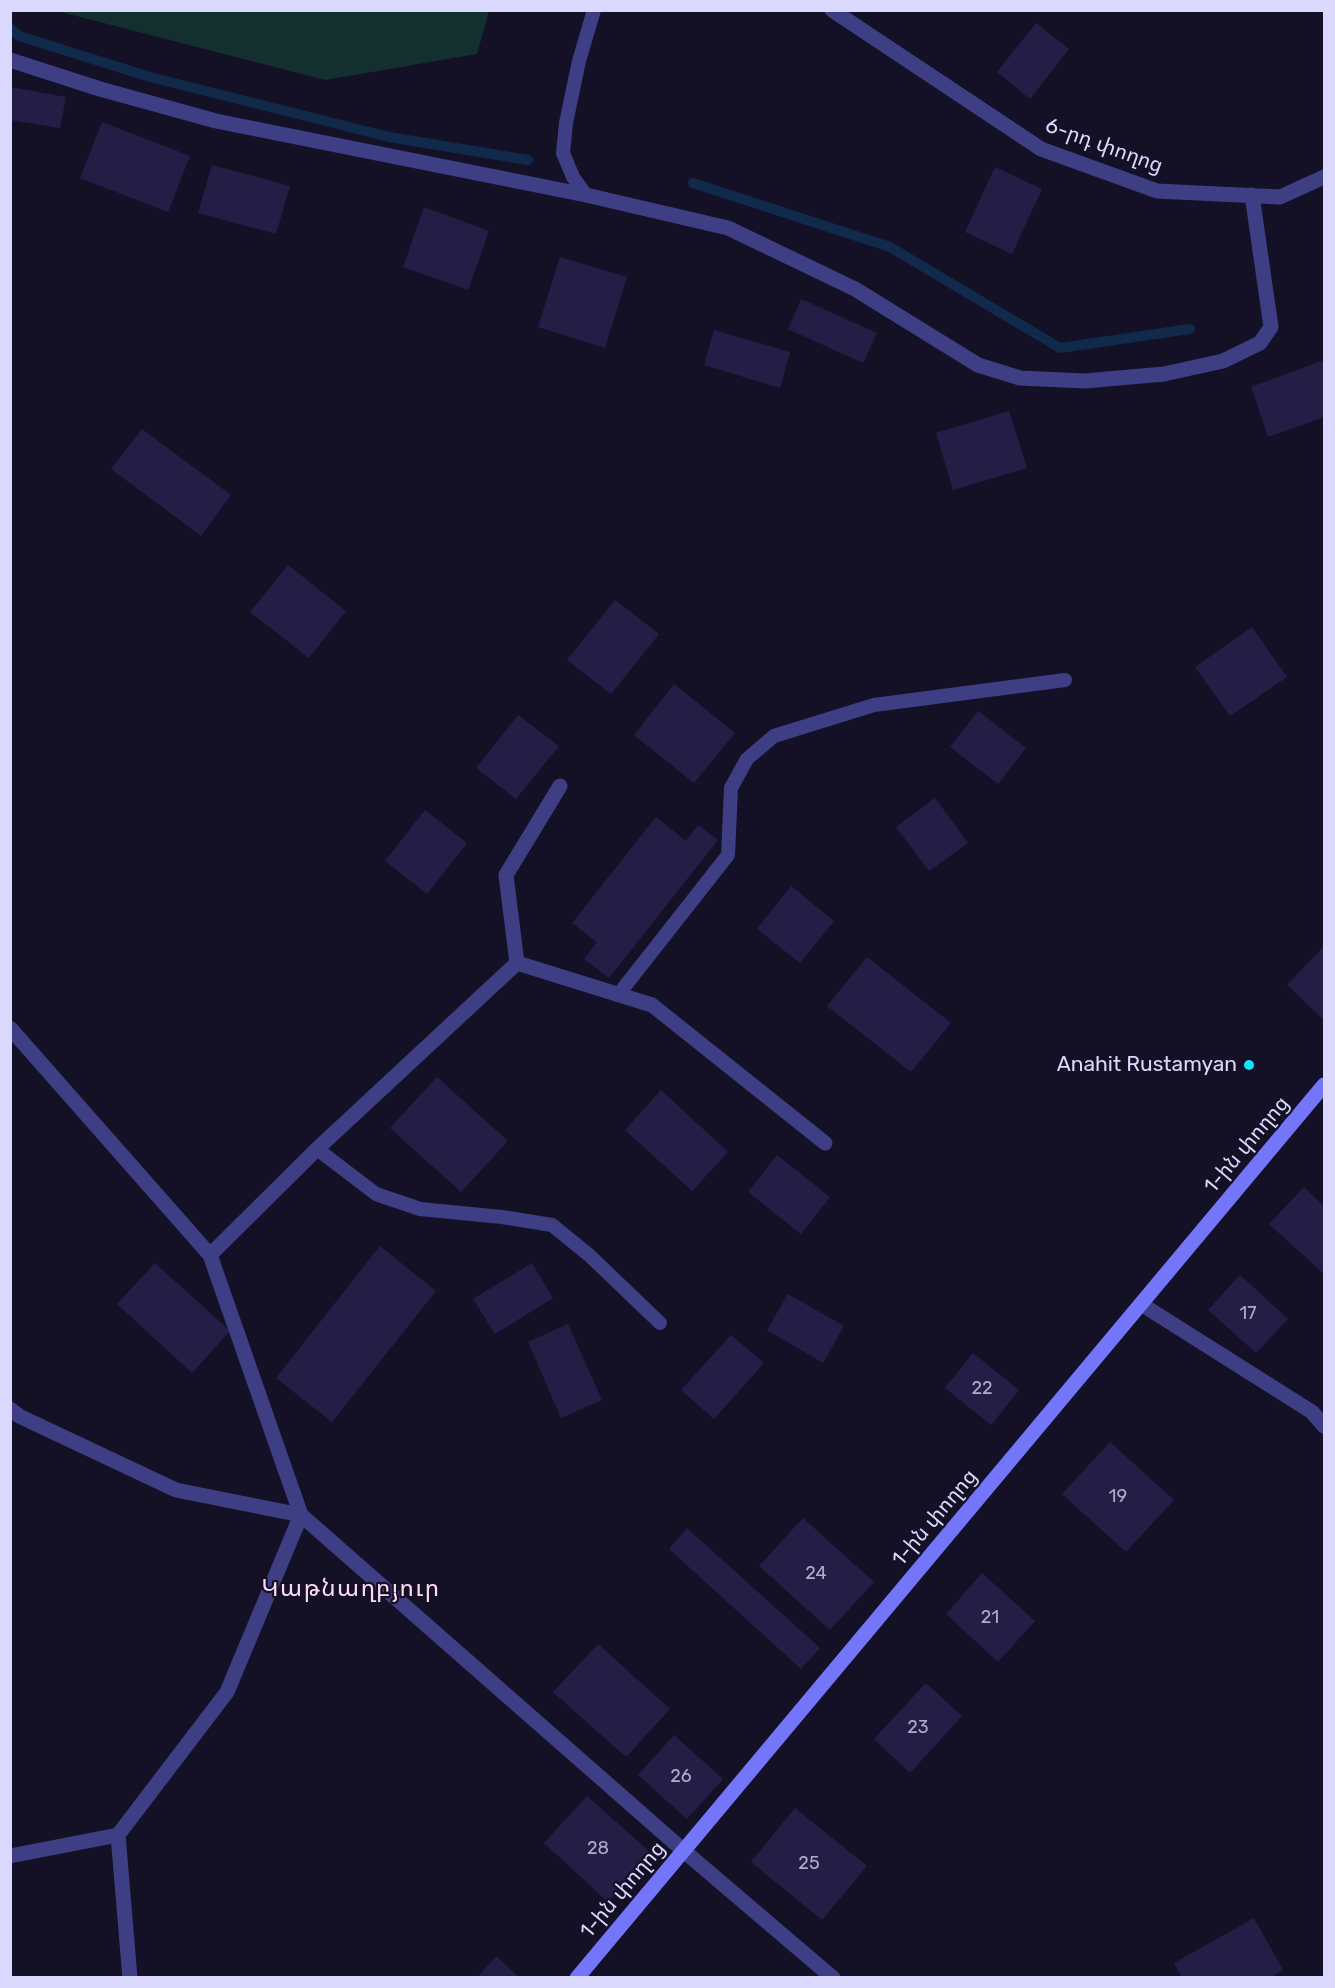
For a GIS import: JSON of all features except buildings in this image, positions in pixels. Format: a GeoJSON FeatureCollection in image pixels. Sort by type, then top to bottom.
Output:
{"type":"FeatureCollection","features":[{"type":"Feature","properties":{"kind":"main road","name":"1-ին փողոց"},"geometry":{"type":"LineString","coordinates":[[577,1977],[1324,1085]]}},
{"type":"Feature","properties":{"kind":"street","name":"6-րդ փողոց"},"geometry":{"type":"LineString","coordinates":[[832,10],[1041,149],[1157,190],[1280,197],[1324,177]]}},
{"type":"Feature","properties":{"kind":"street"},"geometry":{"type":"LineString","coordinates":[[10,60],[100,89],[216,121],[586,195],[728,228],[855,289],[978,365],[1020,378],[1085,381],[1164,374],[1223,361],[1260,343],[1272,327],[1252,195]]}},
{"type":"Feature","properties":{"kind":"street"},"geometry":{"type":"LineString","coordinates":[[517,963],[506,875],[560,786]]}},
{"type":"Feature","properties":{"kind":"street"},"geometry":{"type":"LineString","coordinates":[[517,963],[652,1005],[825,1143]]}},
{"type":"Feature","properties":{"kind":"street"},"geometry":{"type":"LineString","coordinates":[[210,1255],[317,1149],[517,963]]}},
{"type":"Feature","properties":{"kind":"street"},"geometry":{"type":"LineString","coordinates":[[10,1028],[210,1255],[301,1515],[684,1851],[833,1977]]}},
{"type":"Feature","properties":{"kind":"street"},"geometry":{"type":"LineString","coordinates":[[1141,1304],[1312,1412],[1324,1426]]}},
{"type":"Feature","properties":{"kind":"street"},"geometry":{"type":"LineString","coordinates":[[10,1409],[19,1416],[176,1490],[301,1515]]}},
{"type":"Feature","properties":{"kind":"street"},"geometry":{"type":"LineString","coordinates":[[10,1857],[118,1835],[227,1692],[301,1515]]}},
{"type":"Feature","properties":{"kind":"street"},"geometry":{"type":"LineString","coordinates":[[118,1835],[130,1977]]}},
{"type":"Feature","properties":{"kind":"lane"},"geometry":{"type":"LineString","coordinates":[[586,195],[573,177],[563,153],[566,123],[579,61],[594,10]]}},
{"type":"Feature","properties":{"kind":"lane"},"geometry":{"type":"LineString","coordinates":[[618,995],[728,855],[731,788],[747,759],[774,736],[874,705],[1065,680]]}},
{"type":"Feature","properties":{"kind":"lane"},"geometry":{"type":"LineString","coordinates":[[317,1149],[376,1194],[420,1209],[502,1217],[552,1225],[589,1255],[660,1323]]}},
{"type":"Feature","properties":{"kind":"green space"},"geometry":{"type":"Polygon","coordinates":[[[57,11],[489,11],[477,54],[325,80],[57,11]]]}},
{"type":"Feature","properties":{"kind":"waterway"},"geometry":{"type":"LineString","coordinates":[[10,28],[19,36],[150,77],[389,137],[528,160]]}},
{"type":"Feature","properties":{"kind":"waterway"},"geometry":{"type":"LineString","coordinates":[[693,183],[890,247],[1060,348],[1190,329]]}},
{"type":"Feature","properties":{"kind":"place","name":"Anahit Rustamyan"},"geometry":{"type":"Point","coordinates":[1249,1065]}},
{"type":"Feature","properties":{"kind":"district","name":"Կաթնաղբյուր"},"geometry":{"type":"Point","coordinates":[351,1589]}}]}
